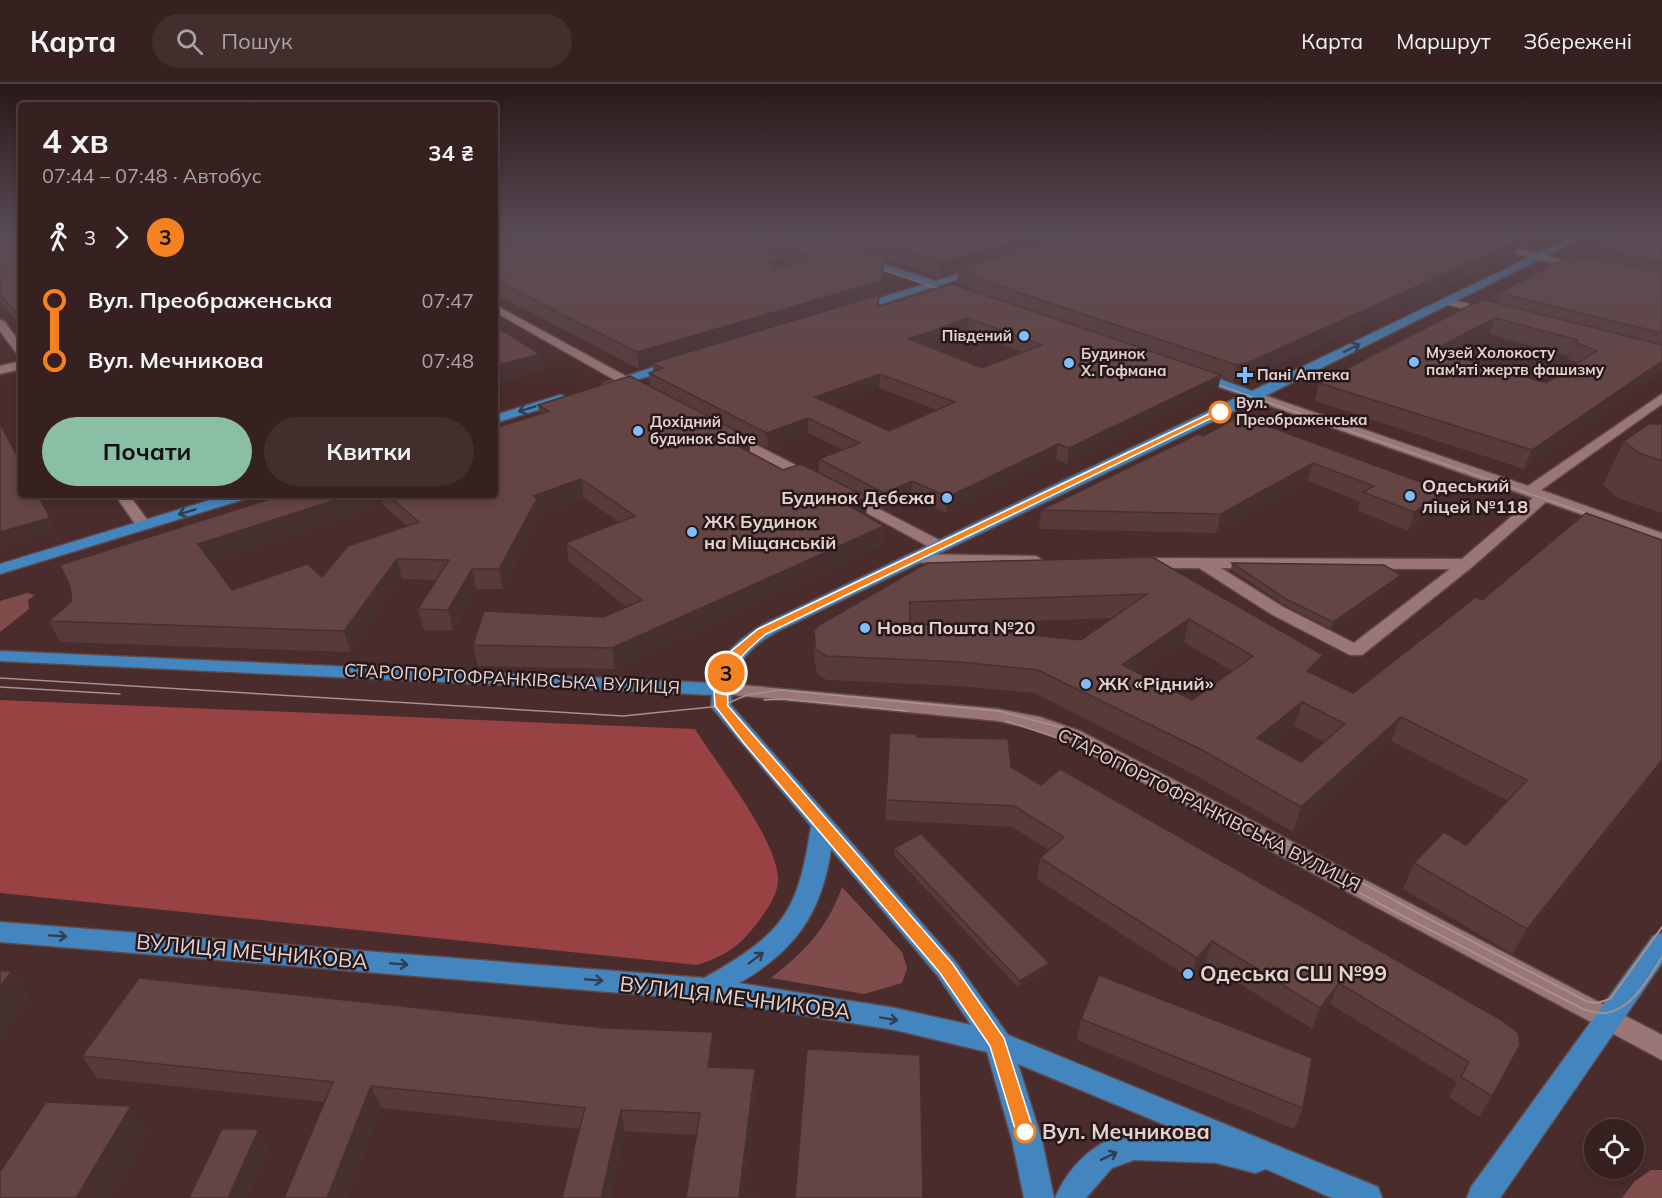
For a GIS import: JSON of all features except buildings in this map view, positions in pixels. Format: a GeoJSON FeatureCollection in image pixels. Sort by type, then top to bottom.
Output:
{"type":"FeatureCollection","features":[{"type":"Feature","properties":{"kind":"main road"},"geometry":{"type":"LineString","coordinates":[[840,314],[932,286]]}},
{"type":"Feature","properties":{"kind":"main road"},"geometry":{"type":"LineString","coordinates":[[938,286],[957,293]]}},
{"type":"Feature","properties":{"kind":"main road"},"geometry":{"type":"LineString","coordinates":[[1039,1198],[1027,1140],[998,1043],[946,968],[721,706],[720,690],[728,666],[741,646],[762,632],[1255,396],[1476,286]]}},
{"type":"Feature","properties":{"kind":"main road"},"geometry":{"type":"LineString","coordinates":[[591,390],[688,360]]}},
{"type":"Feature","properties":{"kind":"main road"},"geometry":{"type":"LineString","coordinates":[[1182,370],[1255,396]]}},
{"type":"Feature","properties":{"kind":"main road"},"geometry":{"type":"LineString","coordinates":[[498,417],[570,396]]}},
{"type":"Feature","properties":{"kind":"main road"},"geometry":{"type":"LineString","coordinates":[[0,569],[233,498]]}},
{"type":"Feature","properties":{"kind":"main road","name":"СТАРОПОРТОФРАНКІВСЬКА ВУЛИЦЯ"},"geometry":{"type":"LineString","coordinates":[[0,656],[720,690]]}},
{"type":"Feature","properties":{"kind":"main road"},"geometry":{"type":"LineString","coordinates":[[707,989],[749,963],[780,940],[809,897],[819,862],[822,826]]}},
{"type":"Feature","properties":{"kind":"main road","name":"ВУЛИЦЯ МЕЧНИКОВА"},"geometry":{"type":"LineString","coordinates":[[0,932],[707,989],[895,1020],[998,1043],[1366,1198]]}},
{"type":"Feature","properties":{"kind":"main road"},"geometry":{"type":"LineString","coordinates":[[1482,1198],[1662,943]]}},
{"type":"Feature","properties":{"kind":"main road"},"geometry":{"type":"LineString","coordinates":[[1070,1198],[1074,1188],[1102,1158],[1134,1146],[1216,1149],[1309,1173]]}},
{"type":"Feature","properties":{"kind":"street"},"geometry":{"type":"LineString","coordinates":[[1445,301],[1502,316]]}},
{"type":"Feature","properties":{"kind":"street"},"geometry":{"type":"LineString","coordinates":[[499,311],[519,311]]}},
{"type":"Feature","properties":{"kind":"street"},"geometry":{"type":"LineString","coordinates":[[499,311],[656,397]]}},
{"type":"Feature","properties":{"kind":"street"},"geometry":{"type":"LineString","coordinates":[[0,323],[18,348]]}},
{"type":"Feature","properties":{"kind":"street"},"geometry":{"type":"LineString","coordinates":[[0,370],[18,366]]}},
{"type":"Feature","properties":{"kind":"street"},"geometry":{"type":"LineString","coordinates":[[1255,396],[1662,538]]}},
{"type":"Feature","properties":{"kind":"street"},"geometry":{"type":"LineString","coordinates":[[1531,491],[1662,398]]}},
{"type":"Feature","properties":{"kind":"street"},"geometry":{"type":"LineString","coordinates":[[718,430],[939,546]]}},
{"type":"Feature","properties":{"kind":"street"},"geometry":{"type":"LineString","coordinates":[[1202,563],[1238,588],[1331,640],[1356,651],[1466,564],[1543,497],[1531,491]]}},
{"type":"Feature","properties":{"kind":"street"},"geometry":{"type":"LineString","coordinates":[[124,498],[143,525]]}},
{"type":"Feature","properties":{"kind":"street"},"geometry":{"type":"LineString","coordinates":[[911,559],[1058,561]]}},
{"type":"Feature","properties":{"kind":"street"},"geometry":{"type":"LineString","coordinates":[[1125,562],[1466,564]]}},
{"type":"Feature","properties":{"kind":"street","name":"СТАРОПОРТОФРАНКІВСЬКА ВУЛИЦЯ"},"geometry":{"type":"LineString","coordinates":[[720,690],[998,715],[1033,722],[1073,736],[1662,1048]]}},
{"type":"Feature","properties":{"kind":"shaded area"},"geometry":{"type":"Polygon","coordinates":[[[27,593],[35,595],[28,600],[29,609],[0,632],[0,601],[27,593]]]}},
{"type":"Feature","properties":{"kind":"shaded area"},"geometry":{"type":"Polygon","coordinates":[[[0,700],[695,729],[745,804],[769,846],[776,865],[777,887],[768,908],[745,938],[724,954],[697,965],[0,893],[0,700]]]}},
{"type":"Feature","properties":{"kind":"shaded area"},"geometry":{"type":"Polygon","coordinates":[[[842,887],[902,952],[907,968],[902,983],[864,994],[771,978],[814,938],[829,915],[842,887]]]}},
{"type":"Feature","properties":{"kind":"shaded area"},"geometry":{"type":"Polygon","coordinates":[[[1651,1170],[1662,1170],[1662,1198],[1622,1198],[1634,1182],[1644,1179],[1644,1175],[1651,1170]]]}},
{"type":"Feature","properties":{"kind":"tram line"},"geometry":{"type":"LineString","coordinates":[[930,286],[954,294]]}},
{"type":"Feature","properties":{"kind":"tram line"},"geometry":{"type":"LineString","coordinates":[[1204,380],[1662,540]]}},
{"type":"Feature","properties":{"kind":"tram line"},"geometry":{"type":"LineString","coordinates":[[0,678],[623,716],[721,706],[747,695],[780,690],[998,711],[1071,730],[1400,903]]}},
{"type":"Feature","properties":{"kind":"tram line"},"geometry":{"type":"LineString","coordinates":[[0,687],[120,694]]}},
{"type":"Feature","properties":{"kind":"tram line"},"geometry":{"type":"LineString","coordinates":[[764,700],[783,699],[907,711]]}},
{"type":"Feature","properties":{"kind":"tram line"},"geometry":{"type":"LineString","coordinates":[[1006,721],[1070,742],[1379,903]]}},
{"type":"Feature","properties":{"kind":"tram line"},"geometry":{"type":"LineString","coordinates":[[1376,902],[1583,1009],[1597,1013],[1616,1010],[1632,999],[1662,957]]}},
{"type":"Feature","properties":{"kind":"tram line"},"geometry":{"type":"LineString","coordinates":[[1397,902],[1588,1002],[1597,1003],[1610,999],[1662,927]]}},
{"type":"Feature","properties":{"kind":"bus line","name":"3"},"geometry":{"type":"LineString","coordinates":[[1025,1132],[998,1043],[946,968],[721,706],[720,690],[734,654],[741,646],[762,632],[1220,412]]}},
{"type":"Feature","properties":{"kind":"place","name":"Південий"},"geometry":{"type":"Point","coordinates":[1024,336]}},
{"type":"Feature","properties":{"kind":"place","name":"Музей Холокосту пам'яті жертв фашизму"},"geometry":{"type":"Point","coordinates":[1414,362]}},
{"type":"Feature","properties":{"kind":"place","name":"Будинок Х. Гофмана"},"geometry":{"type":"Point","coordinates":[1069,363]}},
{"type":"Feature","properties":{"kind":"place","name":"Панi Аптека"},"geometry":{"type":"Point","coordinates":[1245,375]}},
{"type":"Feature","properties":{"kind":"place","name":"Вул. Преображенська"},"geometry":{"type":"Point","coordinates":[1220,412]}},
{"type":"Feature","properties":{"kind":"place","name":"Дохідний будинок Salve"},"geometry":{"type":"Point","coordinates":[638,431]}},
{"type":"Feature","properties":{"kind":"place","name":"Одеський ліцей №118"},"geometry":{"type":"Point","coordinates":[1410,496]}},
{"type":"Feature","properties":{"kind":"place","name":"Будинок Дєбєжа"},"geometry":{"type":"Point","coordinates":[947,498]}},
{"type":"Feature","properties":{"kind":"place","name":"ЖК Будинок на Міщанській"},"geometry":{"type":"Point","coordinates":[692,532]}},
{"type":"Feature","properties":{"kind":"place","name":"Нова Пошта №20"},"geometry":{"type":"Point","coordinates":[865,628]}},
{"type":"Feature","properties":{"kind":"place","name":"ЖК «Рідний»"},"geometry":{"type":"Point","coordinates":[1086,684]}},
{"type":"Feature","properties":{"kind":"place","name":"Одеська СШ №99"},"geometry":{"type":"Point","coordinates":[1188,974]}},
{"type":"Feature","properties":{"kind":"place","name":"Вул. Мечникова"},"geometry":{"type":"Point","coordinates":[1025,1132]}}]}
